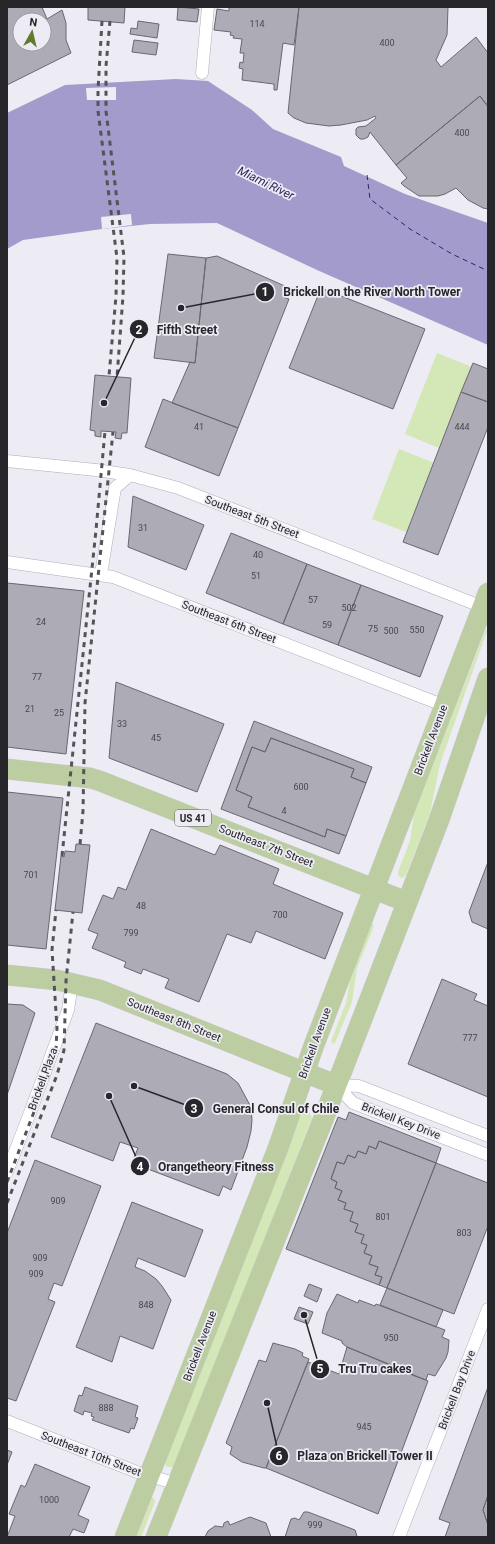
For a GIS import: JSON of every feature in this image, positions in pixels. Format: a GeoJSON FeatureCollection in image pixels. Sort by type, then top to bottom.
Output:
{"type":"FeatureCollection","features":[{"type":"Feature","properties":{"kind":"main road","name":"Brickell Avenue"},"geometry":{"type":"LineString","coordinates":[[125,1537],[278,1148],[314,1045],[486,603]]}},
{"type":"Feature","properties":{"kind":"main road"},"geometry":{"type":"LineString","coordinates":[[156,1537],[336,1086],[439,820],[488,678]]}},
{"type":"Feature","properties":{"kind":"main road","name":"Southeast 7th Street"},"geometry":{"type":"LineString","coordinates":[[7,769],[90,778],[100,781],[407,902]]}},
{"type":"Feature","properties":{"kind":"main road","name":"Southeast 8th Street"},"geometry":{"type":"LineString","coordinates":[[7,975],[57,980],[100,990],[336,1086]]}},
{"type":"Feature","properties":{"kind":"street"},"geometry":{"type":"LineString","coordinates":[[202,73],[208,7]]}},
{"type":"Feature","properties":{"kind":"street","name":"Southeast 5th Street"},"geometry":{"type":"LineString","coordinates":[[7,461],[130,475],[178,488],[486,603]]}},
{"type":"Feature","properties":{"kind":"street"},"geometry":{"type":"LineString","coordinates":[[101,574],[115,488],[130,475]]}},
{"type":"Feature","properties":{"kind":"street","name":"Southeast 6th Street"},"geometry":{"type":"LineString","coordinates":[[7,562],[101,574],[113,577],[445,706]]}},
{"type":"Feature","properties":{"kind":"street","name":"Brickell Plaza"},"geometry":{"type":"LineString","coordinates":[[7,1172],[68,1010],[72,983]]}},
{"type":"Feature","properties":{"kind":"street","name":"Brickell Key Drive"},"geometry":{"type":"LineString","coordinates":[[336,1086],[360,1086],[488,1136]]}},
{"type":"Feature","properties":{"kind":"street","name":"Brickell Key Drive"},"geometry":{"type":"LineString","coordinates":[[336,1086],[353,1103],[488,1155]]}},
{"type":"Feature","properties":{"kind":"street","name":"Brickell Bay Drive"},"geometry":{"type":"LineString","coordinates":[[399,1537],[488,1309]]}},
{"type":"Feature","properties":{"kind":"street","name":"Southeast 10th Street"},"geometry":{"type":"LineString","coordinates":[[7,1421],[149,1476],[176,1484]]}},
{"type":"Feature","properties":{"kind":"green space"},"geometry":{"type":"Polygon","coordinates":[[[437,353],[472,367],[439,448],[405,434],[437,353]]]}},
{"type":"Feature","properties":{"kind":"green space"},"geometry":{"type":"Polygon","coordinates":[[[399,449],[434,463],[406,532],[372,519],[399,449]]]}},
{"type":"Feature","properties":{"kind":"green space"},"geometry":{"type":"Polygon","coordinates":[[[486,629],[487,631],[440,764],[430,813],[406,875],[401,878],[398,875],[398,872],[410,841],[414,813],[486,629]]]}},
{"type":"Feature","properties":{"kind":"green space"},"geometry":{"type":"Polygon","coordinates":[[[372,923],[374,926],[357,968],[352,1002],[335,1043],[333,1044],[331,1041],[346,1003],[352,969],[370,924],[372,923]]]}},
{"type":"Feature","properties":{"kind":"green space"},"geometry":{"type":"Polygon","coordinates":[[[302,1112],[310,1113],[312,1118],[177,1463],[173,1467],[167,1467],[163,1461],[164,1456],[302,1112]]]}},
{"type":"Feature","properties":{"kind":"green space"},"geometry":{"type":"Polygon","coordinates":[[[151,1497],[154,1498],[155,1502],[141,1537],[133,1537],[151,1497]]]}},
{"type":"Feature","properties":{"kind":"water","name":"Miami River"},"geometry":{"type":"Polygon","coordinates":[[[176,79],[208,81],[252,110],[273,129],[341,157],[344,166],[405,194],[488,223],[488,345],[317,270],[217,223],[150,224],[102,229],[23,240],[7,249],[7,113],[65,85],[176,79]]]}},
{"type":"Feature","properties":{"kind":"pier"},"geometry":{"type":"Polygon","coordinates":[[[116,87],[116,100],[87,100],[86,88],[116,87]]]}},
{"type":"Feature","properties":{"kind":"pier"},"geometry":{"type":"Polygon","coordinates":[[[131,214],[132,225],[102,229],[101,217],[131,214]]]}},
{"type":"Feature","properties":{"kind":"building"},"geometry":{"type":"Polygon","coordinates":[[[7,7],[42,7],[44,12],[12,12],[12,52],[52,52],[52,16],[62,10],[66,23],[66,40],[71,53],[7,85],[7,7]]]}},
{"type":"Feature","properties":{"kind":"building"},"geometry":{"type":"Polygon","coordinates":[[[88,7],[125,7],[124,23],[88,20],[88,7]]]}},
{"type":"Feature","properties":{"kind":"building"},"geometry":{"type":"Polygon","coordinates":[[[178,7],[199,9],[197,22],[177,20],[178,7]]]}},
{"type":"Feature","properties":{"kind":"building"},"geometry":{"type":"Polygon","coordinates":[[[229,7],[299,7],[294,45],[283,43],[277,90],[274,90],[274,84],[242,80],[243,69],[239,68],[240,62],[243,63],[244,53],[240,53],[242,39],[233,38],[234,36],[230,35],[231,32],[214,30],[217,9],[229,11],[229,7]]]}},
{"type":"Feature","properties":{"kind":"building"},"geometry":{"type":"Polygon","coordinates":[[[299,7],[448,7],[447,35],[436,60],[441,67],[476,37],[488,53],[488,103],[486,104],[480,96],[396,165],[370,132],[368,137],[364,139],[360,139],[356,135],[356,129],[358,127],[366,126],[376,118],[375,116],[367,120],[329,126],[306,123],[294,118],[288,113],[299,7]]]}},
{"type":"Feature","properties":{"kind":"building"},"geometry":{"type":"Polygon","coordinates":[[[138,21],[159,24],[157,38],[130,34],[131,28],[137,29],[138,21]]]}},
{"type":"Feature","properties":{"kind":"building"},"geometry":{"type":"Polygon","coordinates":[[[134,40],[158,43],[156,55],[132,52],[134,40]]]}},
{"type":"Feature","properties":{"kind":"building"},"geometry":{"type":"Polygon","coordinates":[[[480,96],[488,107],[488,209],[468,200],[456,188],[438,196],[419,196],[404,186],[401,183],[407,178],[396,165],[480,96]]]}},
{"type":"Feature","properties":{"kind":"building"},"geometry":{"type":"Polygon","coordinates":[[[168,254],[206,258],[195,363],[154,358],[168,254]]]}},
{"type":"Feature","properties":{"kind":"building"},"geometry":{"type":"Polygon","coordinates":[[[217,256],[287,287],[283,297],[289,299],[238,428],[172,403],[190,362],[195,363],[206,258],[217,256]]]}},
{"type":"Feature","properties":{"kind":"building"},"geometry":{"type":"Polygon","coordinates":[[[321,288],[425,329],[393,409],[289,368],[321,288]]]}},
{"type":"Feature","properties":{"kind":"building"},"geometry":{"type":"Polygon","coordinates":[[[473,363],[488,369],[488,402],[461,392],[473,363]]]}},
{"type":"Feature","properties":{"kind":"building"},"geometry":{"type":"Polygon","coordinates":[[[95,375],[131,378],[127,433],[122,433],[121,439],[115,438],[116,432],[101,431],[101,437],[95,436],[95,431],[90,430],[95,375]]]}},
{"type":"Feature","properties":{"kind":"building"},"geometry":{"type":"Polygon","coordinates":[[[461,392],[488,402],[488,427],[438,555],[403,542],[461,392]]]}},
{"type":"Feature","properties":{"kind":"building"},"geometry":{"type":"Polygon","coordinates":[[[163,399],[238,428],[219,476],[145,447],[163,399]]]}},
{"type":"Feature","properties":{"kind":"building"},"geometry":{"type":"Polygon","coordinates":[[[133,496],[204,525],[186,570],[128,547],[133,496]]]}},
{"type":"Feature","properties":{"kind":"building"},"geometry":{"type":"Polygon","coordinates":[[[231,533],[307,564],[283,624],[206,593],[231,533]]]}},
{"type":"Feature","properties":{"kind":"building"},"geometry":{"type":"Polygon","coordinates":[[[307,564],[361,585],[338,645],[283,624],[307,564]]]}},
{"type":"Feature","properties":{"kind":"building"},"geometry":{"type":"Polygon","coordinates":[[[7,583],[84,591],[66,754],[7,747],[7,583]]]}},
{"type":"Feature","properties":{"kind":"building"},"geometry":{"type":"Polygon","coordinates":[[[361,585],[443,616],[420,677],[338,645],[361,585]]]}},
{"type":"Feature","properties":{"kind":"building"},"geometry":{"type":"Polygon","coordinates":[[[116,682],[224,724],[197,792],[109,758],[116,682]]]}},
{"type":"Feature","properties":{"kind":"building"},"geometry":{"type":"Polygon","coordinates":[[[254,721],[372,767],[366,783],[351,777],[354,769],[271,738],[265,752],[252,747],[236,790],[252,797],[248,807],[325,837],[327,829],[346,836],[339,854],[221,809],[254,721]]]}},
{"type":"Feature","properties":{"kind":"building"},"geometry":{"type":"Polygon","coordinates":[[[271,738],[354,769],[351,777],[366,783],[346,836],[327,829],[325,837],[248,807],[252,797],[236,790],[252,747],[265,752],[271,738]]]}},
{"type":"Feature","properties":{"kind":"building"},"geometry":{"type":"Polygon","coordinates":[[[7,792],[63,798],[46,949],[7,945],[7,792]]]}},
{"type":"Feature","properties":{"kind":"building"},"geometry":{"type":"Polygon","coordinates":[[[151,829],[215,855],[220,845],[279,869],[273,884],[343,913],[325,959],[256,931],[251,943],[227,934],[199,1002],[165,988],[169,979],[143,969],[141,974],[124,967],[126,962],[92,948],[98,934],[88,930],[103,895],[113,899],[118,887],[126,890],[151,829]]]}},
{"type":"Feature","properties":{"kind":"building"},"geometry":{"type":"Polygon","coordinates":[[[76,844],[90,845],[82,913],[55,910],[61,856],[64,857],[65,851],[75,852],[76,844]]]}},
{"type":"Feature","properties":{"kind":"building"},"geometry":{"type":"Polygon","coordinates":[[[488,862],[488,929],[472,922],[469,912],[488,862]]]}},
{"type":"Feature","properties":{"kind":"building"},"geometry":{"type":"Polygon","coordinates":[[[442,979],[477,994],[474,1000],[488,1006],[488,1097],[408,1064],[442,979]]]}},
{"type":"Feature","properties":{"kind":"building"},"geometry":{"type":"Polygon","coordinates":[[[7,1004],[23,1005],[35,1013],[7,1095],[7,1004]]]}},
{"type":"Feature","properties":{"kind":"building"},"geometry":{"type":"Polygon","coordinates":[[[96,1023],[227,1074],[238,1083],[251,1107],[252,1120],[247,1147],[231,1190],[223,1186],[219,1196],[132,1163],[138,1148],[120,1142],[113,1161],[51,1137],[96,1023]]]}},
{"type":"Feature","properties":{"kind":"building"},"geometry":{"type":"Polygon","coordinates":[[[349,1112],[441,1148],[436,1163],[379,1141],[376,1149],[369,1146],[366,1154],[358,1151],[355,1158],[348,1155],[344,1164],[337,1162],[331,1179],[337,1182],[335,1188],[342,1191],[338,1200],[346,1203],[344,1209],[353,1212],[350,1221],[358,1224],[355,1232],[364,1235],[361,1243],[367,1245],[364,1253],[372,1256],[369,1264],[378,1267],[375,1275],[382,1277],[379,1285],[286,1249],[338,1117],[346,1120],[349,1112]]]}},
{"type":"Feature","properties":{"kind":"building"},"geometry":{"type":"Polygon","coordinates":[[[379,1141],[436,1163],[387,1288],[379,1285],[382,1277],[375,1275],[378,1267],[369,1264],[372,1256],[364,1253],[367,1245],[361,1243],[364,1235],[355,1232],[358,1224],[350,1221],[353,1212],[344,1209],[346,1203],[338,1200],[342,1191],[335,1188],[337,1182],[331,1179],[337,1162],[344,1164],[348,1155],[355,1158],[358,1151],[366,1154],[369,1146],[376,1149],[379,1141]]]}},
{"type":"Feature","properties":{"kind":"building"},"geometry":{"type":"Polygon","coordinates":[[[35,1160],[101,1186],[62,1286],[54,1283],[48,1299],[55,1302],[16,1401],[7,1398],[7,1233],[35,1160]]]}},
{"type":"Feature","properties":{"kind":"building"},"geometry":{"type":"Polygon","coordinates":[[[436,1163],[488,1183],[488,1226],[454,1314],[387,1288],[436,1163]]]}},
{"type":"Feature","properties":{"kind":"building"},"geometry":{"type":"Polygon","coordinates":[[[132,1202],[203,1230],[185,1277],[138,1258],[135,1267],[145,1271],[156,1279],[171,1300],[153,1349],[120,1336],[112,1362],[76,1347],[132,1202]]]}},
{"type":"Feature","properties":{"kind":"building"},"geometry":{"type":"Polygon","coordinates":[[[309,1284],[322,1289],[317,1302],[304,1296],[309,1284]]]}},
{"type":"Feature","properties":{"kind":"building"},"geometry":{"type":"Polygon","coordinates":[[[387,1288],[443,1310],[436,1327],[380,1305],[387,1288]]]}},
{"type":"Feature","properties":{"kind":"building"},"geometry":{"type":"Polygon","coordinates":[[[337,1294],[358,1303],[359,1300],[375,1306],[376,1304],[445,1330],[442,1337],[449,1340],[448,1352],[435,1376],[428,1374],[426,1380],[412,1375],[411,1373],[347,1347],[342,1343],[342,1341],[322,1333],[327,1313],[337,1294]]]}},
{"type":"Feature","properties":{"kind":"building"},"geometry":{"type":"Polygon","coordinates":[[[299,1307],[313,1312],[308,1324],[294,1319],[299,1307]]]}},
{"type":"Feature","properties":{"kind":"building"},"geometry":{"type":"Polygon","coordinates":[[[273,1343],[295,1349],[303,1353],[302,1356],[309,1359],[266,1468],[264,1468],[242,1462],[230,1454],[232,1447],[226,1443],[259,1360],[266,1362],[273,1343]]]}},
{"type":"Feature","properties":{"kind":"building"},"geometry":{"type":"Polygon","coordinates":[[[347,1347],[428,1381],[378,1514],[266,1468],[308,1362],[339,1374],[347,1347]]]}},
{"type":"Feature","properties":{"kind":"building"},"geometry":{"type":"Polygon","coordinates":[[[85,1387],[138,1406],[135,1417],[138,1418],[134,1429],[131,1428],[129,1433],[92,1420],[94,1417],[91,1416],[92,1413],[84,1411],[83,1415],[74,1411],[79,1395],[82,1396],[85,1387]]]}},
{"type":"Feature","properties":{"kind":"building"},"geometry":{"type":"Polygon","coordinates":[[[488,1387],[488,1495],[483,1510],[488,1525],[488,1537],[445,1537],[450,1523],[439,1519],[488,1387]]]}},
{"type":"Feature","properties":{"kind":"building"},"geometry":{"type":"Polygon","coordinates":[[[7,1450],[12,1452],[7,1465],[7,1450]]]}},
{"type":"Feature","properties":{"kind":"building"},"geometry":{"type":"Polygon","coordinates":[[[35,1464],[90,1487],[78,1515],[89,1520],[84,1533],[73,1529],[69,1537],[7,1537],[15,1516],[9,1514],[21,1485],[25,1487],[35,1464]]]}},
{"type":"Feature","properties":{"kind":"building"},"geometry":{"type":"Polygon","coordinates":[[[488,1495],[488,1525],[483,1510],[488,1495]]]}},
{"type":"Feature","properties":{"kind":"building"},"geometry":{"type":"Polygon","coordinates":[[[304,1512],[308,1512],[355,1530],[357,1536],[285,1537],[291,1519],[295,1518],[299,1520],[304,1512]]]}},
{"type":"Feature","properties":{"kind":"building"},"geometry":{"type":"Polygon","coordinates":[[[250,1517],[266,1523],[271,1537],[205,1537],[208,1531],[215,1526],[223,1527],[224,1523],[228,1521],[230,1525],[250,1517]]]}},
{"type":"Feature","properties":{"kind":"ferry route"},"geometry":{"type":"LineString","coordinates":[[367,175],[370,199],[410,229],[452,254],[488,271]]}},
{"type":"Feature","properties":{"kind":"railway"},"geometry":{"type":"LineString","coordinates":[[102,21],[98,111],[117,258],[116,296],[109,376]]}},
{"type":"Feature","properties":{"kind":"railway"},"geometry":{"type":"LineString","coordinates":[[110,21],[106,66],[106,111],[124,257],[123,296],[117,377]]}},
{"type":"Feature","properties":{"kind":"railway"},"geometry":{"type":"LineString","coordinates":[[62,856],[105,431]]}},
{"type":"Feature","properties":{"kind":"railway"},"geometry":{"type":"LineString","coordinates":[[80,844],[83,811],[85,703],[113,432]]}},
{"type":"Feature","properties":{"kind":"railway"},"geometry":{"type":"LineString","coordinates":[[7,1182],[49,1073],[56,1049],[57,1028],[52,950],[56,910]]}},
{"type":"Feature","properties":{"kind":"railway"},"geometry":{"type":"LineString","coordinates":[[7,1203],[57,1075],[64,1050],[66,981],[73,912]]}},
{"type":"Feature","properties":{"kind":"place","name":"Brickell on the River North Tower"},"geometry":{"type":"Point","coordinates":[181,308]}},
{"type":"Feature","properties":{"kind":"place","name":"Fifth Street"},"geometry":{"type":"Point","coordinates":[104,403]}},
{"type":"Feature","properties":{"kind":"place","name":"General Consul of Chile"},"geometry":{"type":"Point","coordinates":[134,1086]}},
{"type":"Feature","properties":{"kind":"place","name":"Orangetheory Fitness"},"geometry":{"type":"Point","coordinates":[109,1096]}},
{"type":"Feature","properties":{"kind":"place","name":"Tru Tru cakes"},"geometry":{"type":"Point","coordinates":[304,1315]}},
{"type":"Feature","properties":{"kind":"place","name":"Plaza on Brickell Tower II"},"geometry":{"type":"Point","coordinates":[267,1403]}}]}
